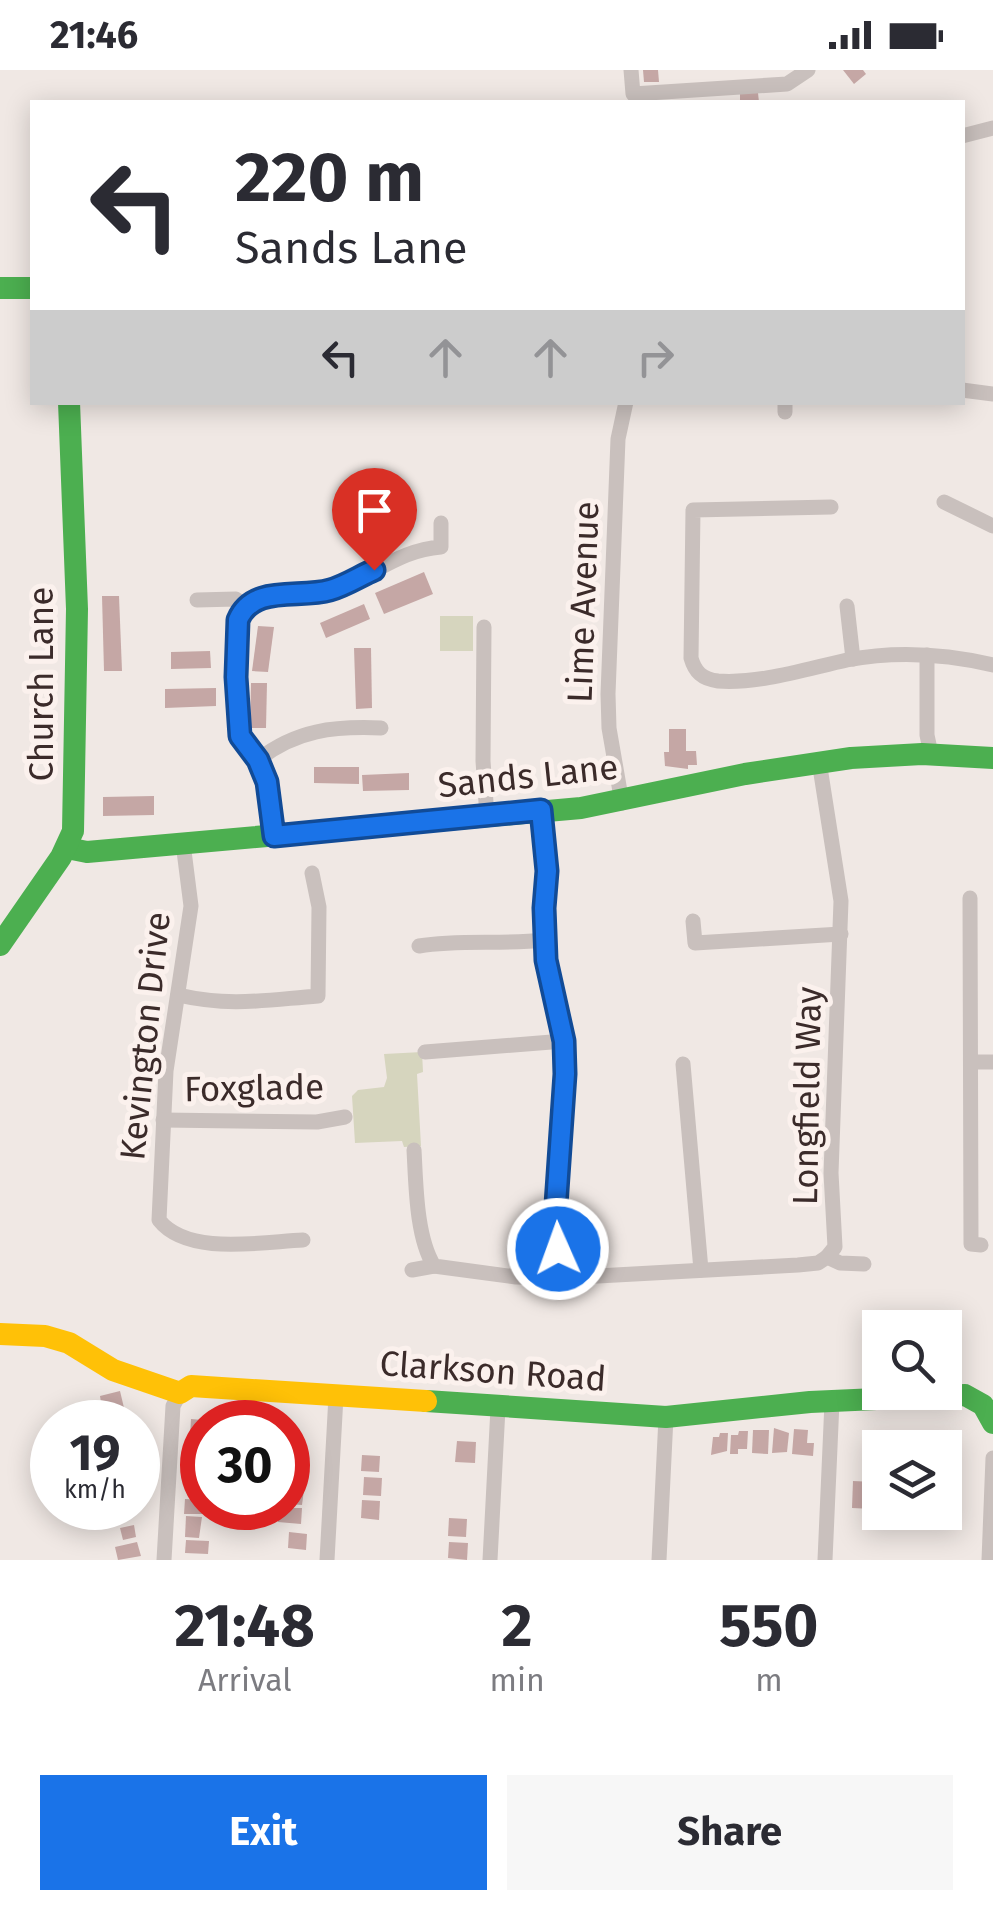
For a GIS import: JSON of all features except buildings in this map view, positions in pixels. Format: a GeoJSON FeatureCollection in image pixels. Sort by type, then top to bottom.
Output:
{"type":"FeatureCollection","features":[{"type":"Feature","properties":{"kind":"street"},"geometry":{"type":"LineString","coordinates":[[631,70],[633,94],[734,95],[786,84],[808,70]]}},
{"type":"Feature","properties":{"kind":"street"},"geometry":{"type":"LineString","coordinates":[[965,135],[993,128]]}},
{"type":"Feature","properties":{"kind":"street"},"geometry":{"type":"LineString","coordinates":[[0,288],[30,288]]}},
{"type":"Feature","properties":{"kind":"street"},"geometry":{"type":"LineString","coordinates":[[965,390],[993,394]]}},
{"type":"Feature","properties":{"kind":"street","name":"Church Lane"},"geometry":{"type":"LineString","coordinates":[[0,945],[67,848],[75,811],[77,609],[70,405]]}},
{"type":"Feature","properties":{"kind":"street","name":"Lime Avenue"},"geometry":{"type":"LineString","coordinates":[[622,803],[608,694],[618,439],[625,405]]}},
{"type":"Feature","properties":{"kind":"street"},"geometry":{"type":"LineString","coordinates":[[944,502],[993,526]]}},
{"type":"Feature","properties":{"kind":"street"},"geometry":{"type":"LineString","coordinates":[[674,510],[822,508],[814,525]]}},
{"type":"Feature","properties":{"kind":"street"},"geometry":{"type":"LineString","coordinates":[[693,510],[691,658],[700,676],[717,680],[776,676],[853,659],[927,655],[993,665]]}},
{"type":"Feature","properties":{"kind":"street"},"geometry":{"type":"LineString","coordinates":[[954,526],[962,511]]}},
{"type":"Feature","properties":{"kind":"street"},"geometry":{"type":"LineString","coordinates":[[274,836],[272,805],[258,760],[240,736],[238,724],[238,620],[246,607],[264,596],[332,590],[409,551],[441,547],[441,523]]}},
{"type":"Feature","properties":{"kind":"street"},"geometry":{"type":"LineString","coordinates":[[197,600],[236,599],[246,607]]}},
{"type":"Feature","properties":{"kind":"street"},"geometry":{"type":"LineString","coordinates":[[847,606],[853,659]]}},
{"type":"Feature","properties":{"kind":"street"},"geometry":{"type":"LineString","coordinates":[[484,627],[483,761],[487,816]]}},
{"type":"Feature","properties":{"kind":"street"},"geometry":{"type":"LineString","coordinates":[[484,651],[501,651]]}},
{"type":"Feature","properties":{"kind":"street"},"geometry":{"type":"LineString","coordinates":[[927,655],[927,734],[931,754]]}},
{"type":"Feature","properties":{"kind":"street"},"geometry":{"type":"LineString","coordinates":[[258,760],[279,743],[314,731],[348,726],[381,728]]}},
{"type":"Feature","properties":{"kind":"street","name":"Sands Lane"},"geometry":{"type":"LineString","coordinates":[[67,848],[88,852],[622,803],[819,761],[931,754],[993,758]]}},
{"type":"Feature","properties":{"kind":"street","name":"Longfield Way"},"geometry":{"type":"LineString","coordinates":[[819,761],[837,869],[841,934],[831,1174],[835,1247],[827,1257]]}},
{"type":"Feature","properties":{"kind":"street"},"geometry":{"type":"LineString","coordinates":[[541,810],[547,871],[544,940],[564,1041],[555,1219],[561,1278]]}},
{"type":"Feature","properties":{"kind":"street","name":"Kevington Drive"},"geometry":{"type":"LineString","coordinates":[[168,1232],[159,1220],[157,1204],[166,1072],[191,906],[183,843]]}},
{"type":"Feature","properties":{"kind":"street"},"geometry":{"type":"LineString","coordinates":[[312,873],[319,906],[318,996]]}},
{"type":"Feature","properties":{"kind":"street"},"geometry":{"type":"LineString","coordinates":[[969,1246],[970,898]]}},
{"type":"Feature","properties":{"kind":"street","name":"Longfield Way"},"geometry":{"type":"LineString","coordinates":[[693,921],[695,943],[841,934]]}},
{"type":"Feature","properties":{"kind":"street"},"geometry":{"type":"LineString","coordinates":[[419,946],[450,941],[511,944],[544,940]]}},
{"type":"Feature","properties":{"kind":"street"},"geometry":{"type":"LineString","coordinates":[[178,995],[206,1002],[249,1004],[335,994]]}},
{"type":"Feature","properties":{"kind":"street"},"geometry":{"type":"LineString","coordinates":[[425,1052],[564,1041]]}},
{"type":"Feature","properties":{"kind":"street"},"geometry":{"type":"LineString","coordinates":[[971,1062],[993,1062]]}},
{"type":"Feature","properties":{"kind":"street"},"geometry":{"type":"LineString","coordinates":[[683,1064],[701,1270]]}},
{"type":"Feature","properties":{"kind":"street","name":"Foxglade"},"geometry":{"type":"LineString","coordinates":[[164,1120],[317,1122],[345,1116]]}},
{"type":"Feature","properties":{"kind":"street"},"geometry":{"type":"LineString","coordinates":[[414,1150],[417,1198],[428,1256],[434,1266]]}},
{"type":"Feature","properties":{"kind":"street"},"geometry":{"type":"LineString","coordinates":[[158,1248],[168,1232],[185,1241],[228,1244],[303,1240]]}},
{"type":"Feature","properties":{"kind":"street"},"geometry":{"type":"LineString","coordinates":[[412,1270],[434,1266],[516,1277],[561,1278],[818,1264],[827,1257],[840,1264],[864,1264]]}},
{"type":"Feature","properties":{"kind":"street","name":"Clarkson Road"},"geometry":{"type":"LineString","coordinates":[[0,1334],[45,1336],[70,1343],[113,1370],[180,1392],[191,1386],[666,1416],[965,1395],[979,1400],[991,1418]]}},
{"type":"Feature","properties":{"kind":"street"},"geometry":{"type":"LineString","coordinates":[[164,1560],[173,1406],[180,1392]]}},
{"type":"Feature","properties":{"kind":"street"},"geometry":{"type":"LineString","coordinates":[[327,1560],[336,1396]]}},
{"type":"Feature","properties":{"kind":"street"},"geometry":{"type":"LineString","coordinates":[[825,1560],[832,1402]]}},
{"type":"Feature","properties":{"kind":"street"},"geometry":{"type":"LineString","coordinates":[[490,1560],[498,1408]]}},
{"type":"Feature","properties":{"kind":"street"},"geometry":{"type":"LineString","coordinates":[[660,1560],[666,1416]]}},
{"type":"Feature","properties":{"kind":"street"},"geometry":{"type":"LineString","coordinates":[[988,1560],[993,1458]]}},
{"type":"Feature","properties":{"kind":"green space"},"geometry":{"type":"Polygon","coordinates":[[[440,616],[473,616],[473,651],[440,651],[440,616]]]}},
{"type":"Feature","properties":{"kind":"green space"},"geometry":{"type":"Polygon","coordinates":[[[422,1052],[423,1072],[417,1074],[421,1146],[404,1147],[402,1141],[355,1143],[352,1096],[358,1090],[384,1087],[384,1054],[422,1052]]]}},
{"type":"Feature","properties":{"kind":"traffic: fast"},"geometry":{"type":"LineString","coordinates":[[0,288],[30,288]]}},
{"type":"Feature","properties":{"kind":"traffic: fast"},"geometry":{"type":"LineString","coordinates":[[0,945],[61,857],[73,831],[77,609],[69,405]]}},
{"type":"Feature","properties":{"kind":"traffic: fast"},"geometry":{"type":"LineString","coordinates":[[67,848],[87,852],[581,808],[745,774],[851,758],[922,754],[993,758]]}},
{"type":"Feature","properties":{"kind":"traffic: fast"},"geometry":{"type":"LineString","coordinates":[[426,1401],[666,1417],[810,1402],[965,1395],[983,1405],[993,1423]]}},
{"type":"Feature","properties":{"kind":"traffic: slow"},"geometry":{"type":"LineString","coordinates":[[0,1334],[45,1336],[69,1343],[113,1370],[180,1393],[191,1386],[426,1401]]}},
{"type":"Feature","properties":{"kind":"route"},"geometry":{"type":"LineString","coordinates":[[374,570],[332,590],[264,596],[252,600],[242,612],[238,620],[236,677],[240,736],[258,760],[267,782],[274,836],[541,810],[547,871],[544,940],[564,1041],[555,1219],[558,1249]]}}]}
